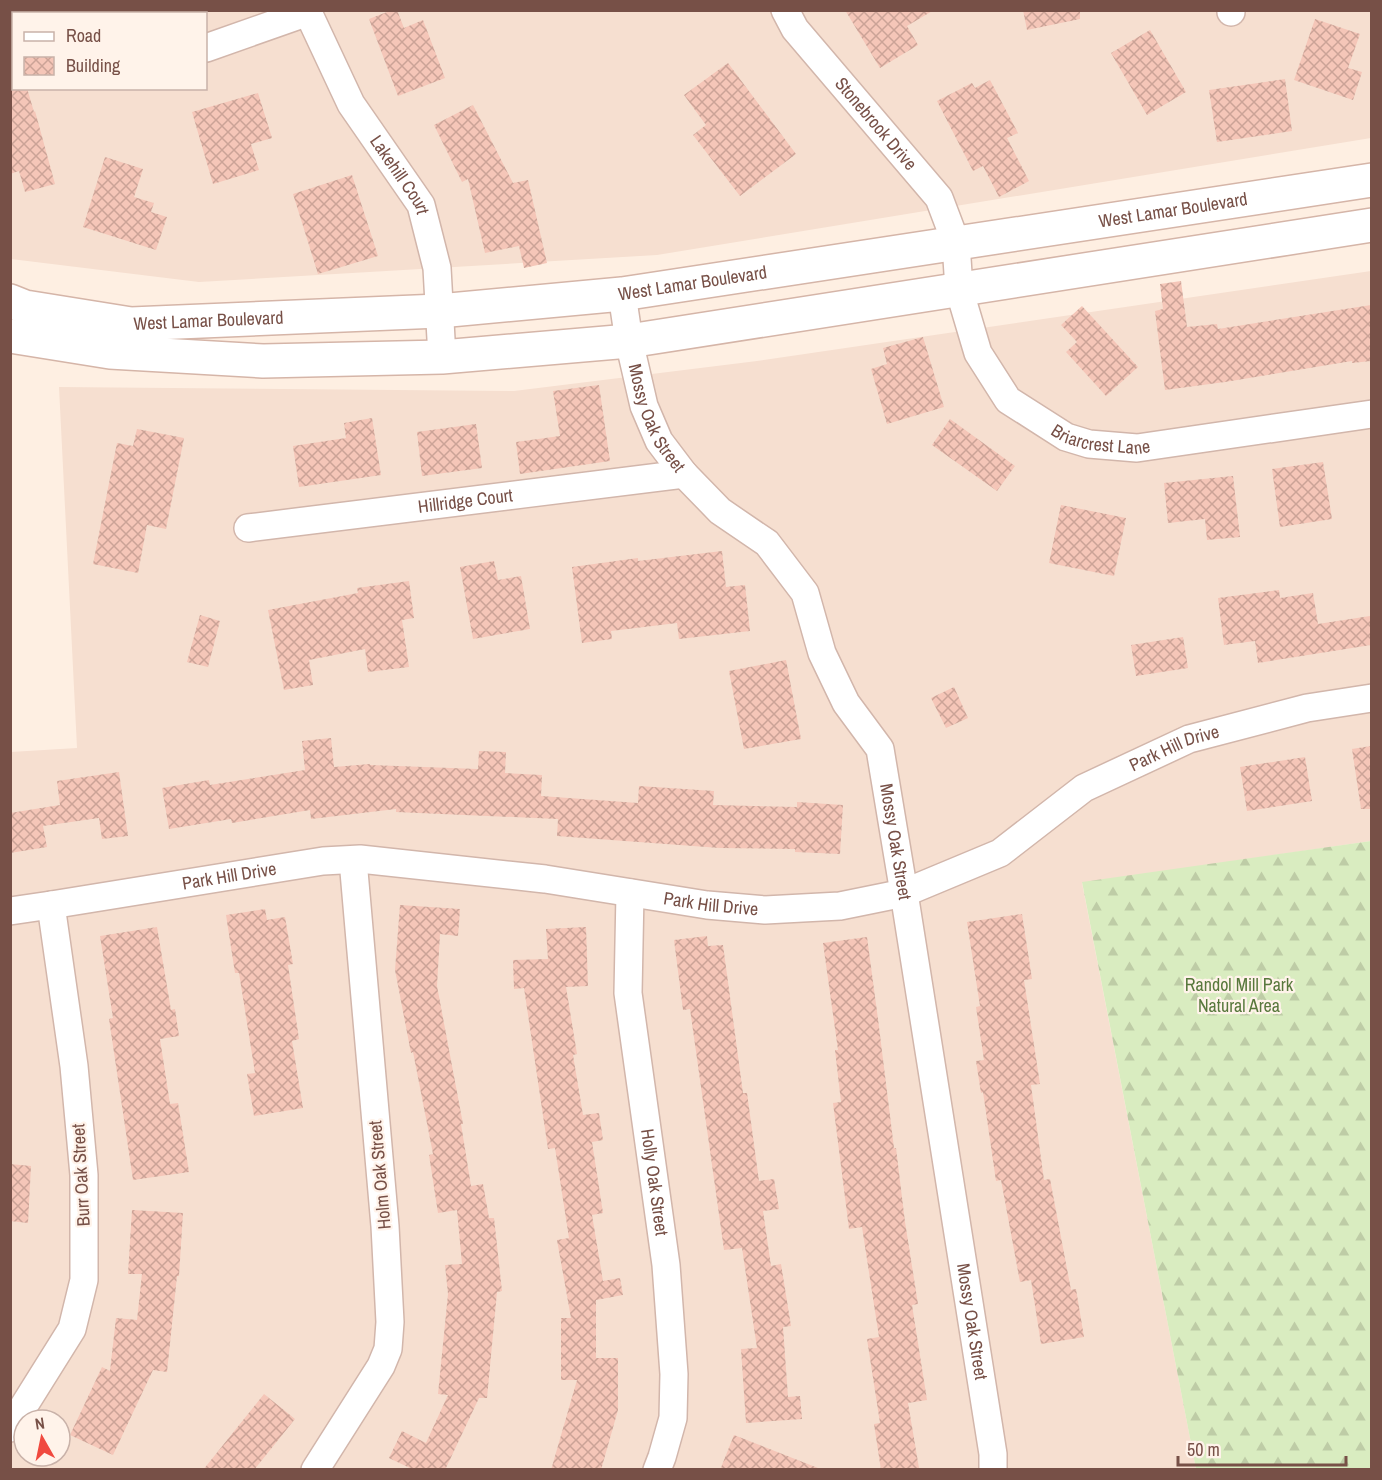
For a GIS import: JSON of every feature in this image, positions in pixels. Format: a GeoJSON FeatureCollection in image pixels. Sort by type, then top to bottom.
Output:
{"type":"FeatureCollection","features":[{"type":"Feature","properties":{"kind":"main road","name":"West Lamar Boulevard"},"geometry":{"type":"LineString","coordinates":[[10,301],[25,307],[131,324],[440,311],[622,294],[1371,180]]}},
{"type":"Feature","properties":{"kind":"main road","name":"West Lamar Boulevard"},"geometry":{"type":"LineString","coordinates":[[10,336],[110,352],[263,361],[442,357],[629,341],[1371,225]]}},
{"type":"Feature","properties":{"kind":"street","name":"Stonebrook Drive"},"geometry":{"type":"LineString","coordinates":[[785,10],[795,29],[939,198],[956,243]]}},
{"type":"Feature","properties":{"kind":"street"},"geometry":{"type":"LineString","coordinates":[[207,48],[307,11]]}},
{"type":"Feature","properties":{"kind":"street","name":"Lakehill Court"},"geometry":{"type":"LineString","coordinates":[[307,11],[351,104],[421,205],[437,268],[442,357]]}},
{"type":"Feature","properties":{"kind":"street","name":"Briarcrest Lane"},"geometry":{"type":"LineString","coordinates":[[956,243],[959,289],[978,352],[1008,400],[1066,437],[1089,444],[1137,448],[1371,414]]}},
{"type":"Feature","properties":{"kind":"street","name":"Mossy Oak Street"},"geometry":{"type":"LineString","coordinates":[[622,294],[629,341],[644,406],[659,441],[684,474],[720,511],[767,543],[805,593],[822,653],[846,703],[880,749],[993,1454],[993,1470]]}},
{"type":"Feature","properties":{"kind":"street","name":"Hillridge Court"},"geometry":{"type":"LineString","coordinates":[[248,528],[684,474]]}},
{"type":"Feature","properties":{"kind":"street","name":"Park Hill Drive"},"geometry":{"type":"LineString","coordinates":[[10,910],[323,861],[360,859],[545,879],[707,905],[765,910],[840,906],[904,893],[1000,853],[1084,788],[1189,740],[1307,708],[1371,698]]}},
{"type":"Feature","properties":{"kind":"street","name":"Holm Oak Street"},"geometry":{"type":"LineString","coordinates":[[315,1470],[381,1366],[388,1349],[385,1226],[353,860]]}},
{"type":"Feature","properties":{"kind":"street","name":"Holly Oak Street"},"geometry":{"type":"LineString","coordinates":[[630,893],[628,993],[666,1265],[674,1374],[673,1418],[657,1470]]}},
{"type":"Feature","properties":{"kind":"street","name":"Burr Oak Street"},"geometry":{"type":"LineString","coordinates":[[10,1428],[72,1329],[84,1280],[84,1174],[74,1066],[51,905]]}},
{"type":"Feature","properties":{"kind":"shaded area"},"geometry":{"type":"Polygon","coordinates":[[[11,11],[1371,11],[1371,138],[657,255],[199,282],[11,259],[11,11]]]}},
{"type":"Feature","properties":{"kind":"shaded area"},"geometry":{"type":"Polygon","coordinates":[[[1371,271],[1371,841],[1082,883],[1196,1469],[11,1470],[11,752],[77,748],[59,387],[514,391],[757,361],[1371,271]]]}},
{"type":"Feature","properties":{"kind":"green space","name":"Randol Mill Park Natural Area"},"geometry":{"type":"Polygon","coordinates":[[[1371,841],[1371,1469],[1196,1469],[1082,882],[1371,841]]]}},
{"type":"Feature","properties":{"kind":"building"},"geometry":{"type":"Polygon","coordinates":[[[397,10],[404,28],[423,20],[445,78],[398,96],[369,19],[397,10]]]}},
{"type":"Feature","properties":{"kind":"building"},"geometry":{"type":"Polygon","coordinates":[[[845,10],[934,10],[907,26],[918,45],[880,68],[845,10]]]}},
{"type":"Feature","properties":{"kind":"building"},"geometry":{"type":"Polygon","coordinates":[[[1023,10],[1080,10],[1080,19],[1027,30],[1023,10]]]}},
{"type":"Feature","properties":{"kind":"building"},"geometry":{"type":"Polygon","coordinates":[[[1315,19],[1360,34],[1348,68],[1362,72],[1353,100],[1294,80],[1315,19]]]}},
{"type":"Feature","properties":{"kind":"building"},"geometry":{"type":"Polygon","coordinates":[[[1150,30],[1186,92],[1147,115],[1111,53],[1150,30]]]}},
{"type":"Feature","properties":{"kind":"building"},"geometry":{"type":"Polygon","coordinates":[[[728,63],[796,154],[740,196],[693,135],[706,125],[684,95],[728,63]]]}},
{"type":"Feature","properties":{"kind":"building"},"geometry":{"type":"Polygon","coordinates":[[[1285,79],[1292,131],[1217,142],[1209,90],[1285,79]]]}},
{"type":"Feature","properties":{"kind":"building"},"geometry":{"type":"Polygon","coordinates":[[[990,80],[1018,133],[1007,138],[1029,181],[999,197],[983,166],[973,171],[937,101],[972,83],[975,88],[990,80]]]}},
{"type":"Feature","properties":{"kind":"building"},"geometry":{"type":"Polygon","coordinates":[[[10,88],[12,88],[12,90],[28,90],[55,184],[25,192],[19,171],[10,174],[10,88]]]}},
{"type":"Feature","properties":{"kind":"building"},"geometry":{"type":"Polygon","coordinates":[[[258,93],[272,138],[251,144],[259,170],[213,184],[192,112],[258,93]]]}},
{"type":"Feature","properties":{"kind":"building"},"geometry":{"type":"Polygon","coordinates":[[[473,105],[513,183],[528,180],[547,263],[524,268],[519,246],[485,253],[468,179],[462,182],[434,125],[473,105]]]}},
{"type":"Feature","properties":{"kind":"building"},"geometry":{"type":"Polygon","coordinates":[[[105,157],[143,169],[134,197],[154,203],[151,212],[167,217],[156,250],[83,227],[105,157]]]}},
{"type":"Feature","properties":{"kind":"building"},"geometry":{"type":"Polygon","coordinates":[[[352,175],[378,256],[318,274],[293,194],[352,175]]]}},
{"type":"Feature","properties":{"kind":"building"},"geometry":{"type":"Polygon","coordinates":[[[1181,281],[1187,327],[1217,324],[1218,329],[1371,305],[1371,361],[1352,363],[1352,361],[1165,390],[1155,311],[1163,309],[1160,284],[1181,281]]]}},
{"type":"Feature","properties":{"kind":"building"},"geometry":{"type":"Polygon","coordinates":[[[1082,306],[1138,367],[1106,396],[1066,352],[1077,342],[1061,325],[1082,306]]]}},
{"type":"Feature","properties":{"kind":"building"},"geometry":{"type":"Polygon","coordinates":[[[923,337],[944,407],[887,424],[871,369],[887,364],[883,348],[923,337]]]}},
{"type":"Feature","properties":{"kind":"building"},"geometry":{"type":"Polygon","coordinates":[[[599,385],[610,461],[520,474],[516,442],[560,436],[553,391],[599,385]]]}},
{"type":"Feature","properties":{"kind":"building"},"geometry":{"type":"Polygon","coordinates":[[[372,418],[381,475],[299,487],[293,446],[346,438],[344,423],[372,418]]]}},
{"type":"Feature","properties":{"kind":"building"},"geometry":{"type":"Polygon","coordinates":[[[950,419],[1015,466],[997,491],[932,445],[950,419]]]}},
{"type":"Feature","properties":{"kind":"building"},"geometry":{"type":"Polygon","coordinates":[[[476,424],[482,468],[422,476],[417,432],[476,424]]]}},
{"type":"Feature","properties":{"kind":"building"},"geometry":{"type":"Polygon","coordinates":[[[137,429],[184,438],[166,529],[147,525],[138,573],[93,564],[117,443],[133,446],[137,429]]]}},
{"type":"Feature","properties":{"kind":"building"},"geometry":{"type":"Polygon","coordinates":[[[1323,462],[1332,519],[1280,527],[1272,469],[1323,462]]]}},
{"type":"Feature","properties":{"kind":"building"},"geometry":{"type":"Polygon","coordinates":[[[1233,476],[1240,537],[1207,540],[1205,519],[1168,523],[1164,483],[1233,476]]]}},
{"type":"Feature","properties":{"kind":"building"},"geometry":{"type":"Polygon","coordinates":[[[1061,505],[1126,518],[1114,576],[1049,563],[1061,505]]]}},
{"type":"Feature","properties":{"kind":"building"},"geometry":{"type":"Polygon","coordinates":[[[722,551],[726,587],[745,585],[750,631],[679,639],[677,623],[611,631],[612,639],[582,643],[572,567],[638,558],[638,561],[722,551]]]}},
{"type":"Feature","properties":{"kind":"building"},"geometry":{"type":"Polygon","coordinates":[[[494,561],[498,580],[521,576],[530,629],[473,639],[460,567],[494,561]]]}},
{"type":"Feature","properties":{"kind":"building"},"geometry":{"type":"Polygon","coordinates":[[[409,581],[414,618],[402,620],[409,667],[368,672],[365,649],[309,660],[313,685],[284,690],[268,610],[358,593],[357,588],[409,581]]]}},
{"type":"Feature","properties":{"kind":"building"},"geometry":{"type":"Polygon","coordinates":[[[1279,590],[1280,598],[1313,593],[1318,624],[1370,616],[1371,645],[1258,663],[1255,641],[1224,645],[1218,598],[1279,590]]]}},
{"type":"Feature","properties":{"kind":"building"},"geometry":{"type":"Polygon","coordinates":[[[200,615],[220,621],[208,667],[187,662],[200,615]]]}},
{"type":"Feature","properties":{"kind":"building"},"geometry":{"type":"Polygon","coordinates":[[[1183,637],[1188,668],[1136,676],[1131,645],[1183,637]]]}},
{"type":"Feature","properties":{"kind":"building"},"geometry":{"type":"Polygon","coordinates":[[[786,660],[801,739],[744,749],[729,671],[786,660]]]}},
{"type":"Feature","properties":{"kind":"building"},"geometry":{"type":"Polygon","coordinates":[[[954,687],[968,718],[946,728],[931,698],[954,687]]]}},
{"type":"Feature","properties":{"kind":"building"},"geometry":{"type":"Polygon","coordinates":[[[331,738],[334,767],[370,764],[478,769],[479,751],[506,752],[505,773],[542,775],[541,796],[638,803],[639,786],[714,791],[713,805],[797,807],[797,802],[843,805],[840,854],[795,852],[795,849],[720,848],[557,836],[558,819],[396,812],[396,809],[311,819],[310,810],[232,823],[231,819],[169,829],[162,788],[209,780],[210,785],[305,770],[302,741],[331,738]]]}},
{"type":"Feature","properties":{"kind":"building"},"geometry":{"type":"Polygon","coordinates":[[[1371,746],[1371,809],[1361,809],[1352,749],[1371,746]]]}},
{"type":"Feature","properties":{"kind":"building"},"geometry":{"type":"Polygon","coordinates":[[[1305,757],[1312,801],[1247,811],[1240,767],[1305,757]]]}},
{"type":"Feature","properties":{"kind":"building"},"geometry":{"type":"Polygon","coordinates":[[[119,772],[128,836],[102,839],[99,818],[43,826],[47,847],[10,853],[10,813],[60,805],[57,781],[119,772]]]}},
{"type":"Feature","properties":{"kind":"building"},"geometry":{"type":"Polygon","coordinates":[[[400,905],[460,909],[458,936],[440,934],[437,986],[463,1124],[461,1124],[471,1186],[483,1184],[489,1218],[494,1218],[502,1291],[497,1292],[487,1398],[479,1398],[445,1470],[414,1470],[389,1458],[402,1431],[426,1443],[448,1395],[438,1394],[448,1294],[445,1265],[462,1264],[457,1210],[438,1213],[429,1155],[433,1154],[395,970],[400,905]]]}},
{"type":"Feature","properties":{"kind":"building"},"geometry":{"type":"Polygon","coordinates":[[[265,909],[267,920],[285,917],[293,964],[288,965],[299,1039],[292,1041],[303,1108],[254,1116],[247,1074],[255,1073],[239,973],[235,973],[226,915],[265,909]]]}},
{"type":"Feature","properties":{"kind":"building"},"geometry":{"type":"Polygon","coordinates":[[[1022,914],[1032,979],[1024,980],[1040,1084],[1031,1085],[1044,1180],[1050,1179],[1071,1290],[1076,1289],[1084,1337],[1041,1344],[1031,1280],[1020,1282],[1001,1180],[996,1181],[983,1092],[981,1093],[976,1061],[984,1060],[976,1007],[980,1006],[967,922],[1022,914]]]}},
{"type":"Feature","properties":{"kind":"building"},"geometry":{"type":"Polygon","coordinates":[[[157,927],[171,1010],[175,1009],[179,1036],[160,1039],[170,1104],[178,1103],[189,1172],[133,1180],[109,1019],[113,1018],[100,936],[157,927]]]}},
{"type":"Feature","properties":{"kind":"building"},"geometry":{"type":"Polygon","coordinates":[[[586,927],[588,986],[566,987],[577,1054],[573,1055],[583,1115],[599,1113],[603,1140],[592,1142],[603,1213],[592,1215],[603,1281],[620,1278],[623,1295],[596,1300],[596,1358],[618,1358],[618,1410],[601,1470],[551,1470],[577,1380],[561,1380],[561,1318],[571,1318],[557,1240],[569,1238],[555,1148],[548,1149],[524,988],[514,989],[513,960],[548,959],[546,929],[586,927]]]}},
{"type":"Feature","properties":{"kind":"building"},"geometry":{"type":"Polygon","coordinates":[[[707,936],[708,946],[723,945],[743,1093],[747,1093],[759,1181],[774,1179],[779,1209],[763,1211],[771,1266],[781,1264],[791,1326],[783,1327],[788,1397],[800,1396],[802,1419],[746,1423],[741,1349],[757,1348],[742,1248],[724,1250],[690,1009],[683,1010],[674,940],[707,936]]]}},
{"type":"Feature","properties":{"kind":"building"},"geometry":{"type":"Polygon","coordinates":[[[867,937],[894,1148],[896,1148],[918,1304],[912,1305],[927,1400],[908,1403],[919,1468],[906,1470],[881,1470],[874,1424],[880,1423],[867,1339],[879,1337],[862,1227],[849,1229],[833,1103],[841,1102],[835,1050],[838,1050],[823,943],[867,937]]]}},
{"type":"Feature","properties":{"kind":"building"},"geometry":{"type":"Polygon","coordinates":[[[10,1164],[31,1166],[28,1223],[10,1221],[10,1164]]]}},
{"type":"Feature","properties":{"kind":"building"},"geometry":{"type":"Polygon","coordinates":[[[132,1210],[183,1213],[179,1276],[177,1276],[167,1372],[153,1370],[113,1455],[72,1436],[72,1431],[102,1367],[110,1371],[116,1318],[137,1320],[142,1274],[128,1274],[132,1210]]]}},
{"type":"Feature","properties":{"kind":"building"},"geometry":{"type":"Polygon","coordinates":[[[264,1394],[295,1419],[254,1470],[203,1470],[264,1394]]]}},
{"type":"Feature","properties":{"kind":"building"},"geometry":{"type":"Polygon","coordinates":[[[734,1435],[818,1468],[818,1470],[720,1470],[734,1435]]]}}]}
